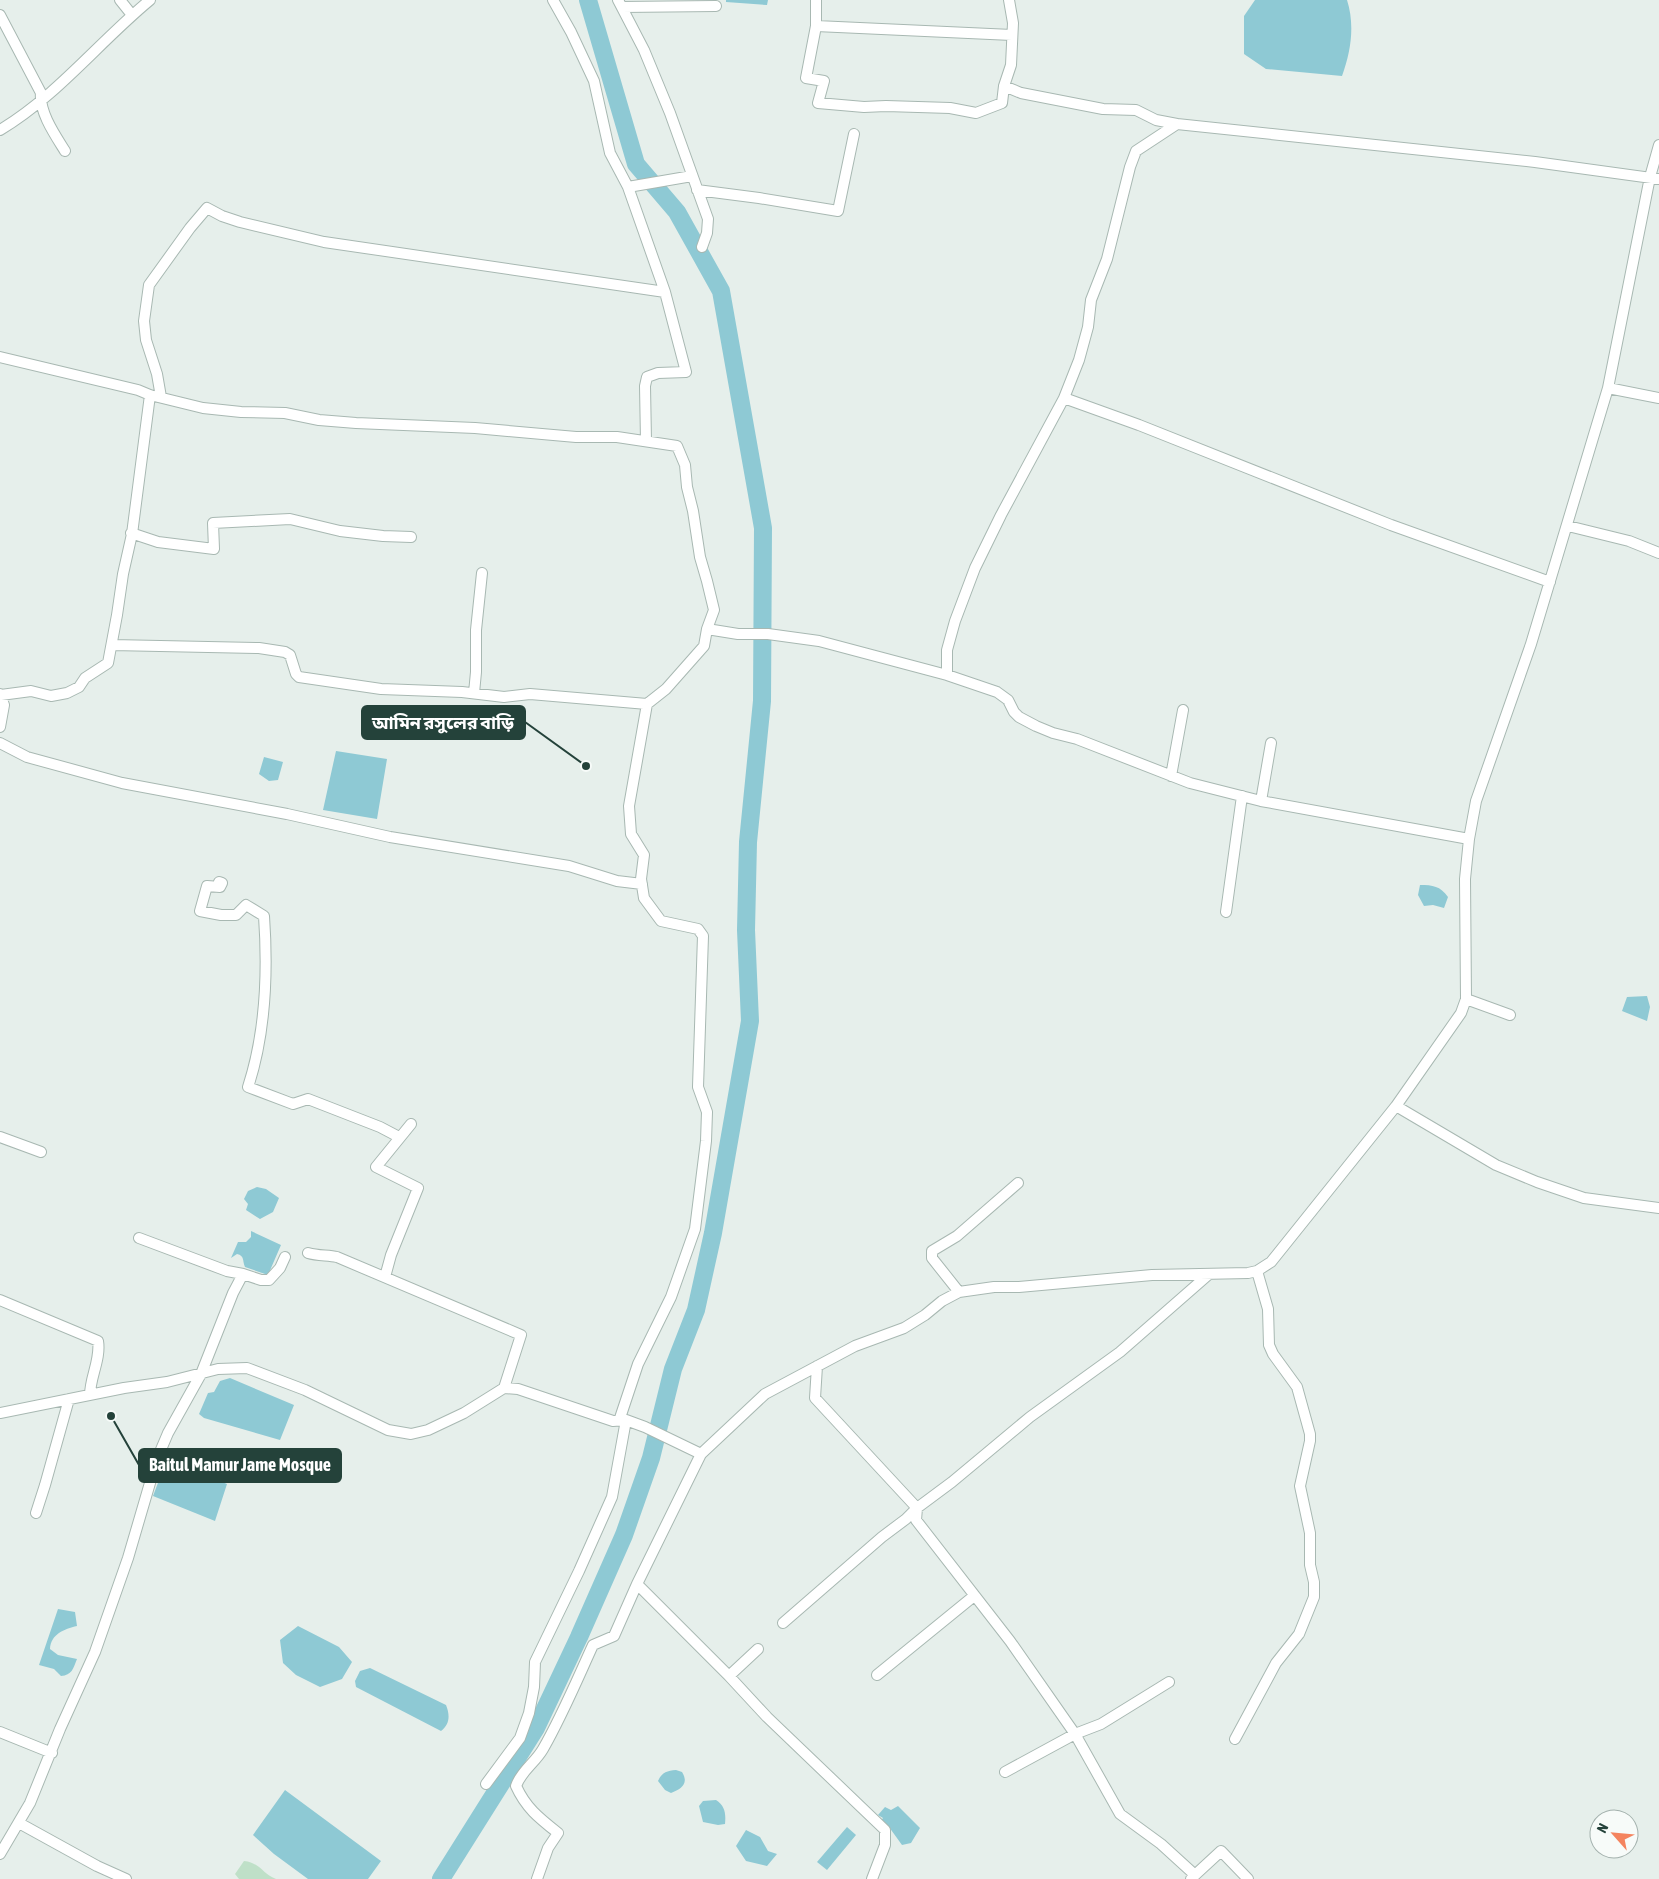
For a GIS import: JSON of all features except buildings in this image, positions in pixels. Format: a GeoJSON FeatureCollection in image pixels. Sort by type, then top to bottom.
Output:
{"type":"FeatureCollection","features":[{"type":"Feature","properties":{"kind":"street"},"geometry":{"type":"LineString","coordinates":[[120,0],[132,15]]}},
{"type":"Feature","properties":{"kind":"street"},"geometry":{"type":"LineString","coordinates":[[0,130],[21,117],[40,101],[150,0]]}},
{"type":"Feature","properties":{"kind":"street"},"geometry":{"type":"LineString","coordinates":[[553,0],[571,32],[594,81],[610,153],[628,187],[665,292],[686,372],[658,374],[647,377],[645,386],[646,442]]}},
{"type":"Feature","properties":{"kind":"street"},"geometry":{"type":"LineString","coordinates":[[816,0],[816,26],[806,78],[824,81],[818,103],[864,107],[950,108],[976,112],[1002,103],[1004,86],[1011,65],[1013,23],[1009,0]]}},
{"type":"Feature","properties":{"kind":"street"},"geometry":{"type":"LineString","coordinates":[[702,247],[707,233],[708,219],[670,113],[644,50],[620,4],[716,6]]}},
{"type":"Feature","properties":{"kind":"street"},"geometry":{"type":"LineString","coordinates":[[0,15],[41,93],[42,110],[65,151]]}},
{"type":"Feature","properties":{"kind":"street"},"geometry":{"type":"LineString","coordinates":[[816,26],[1012,35]]}},
{"type":"Feature","properties":{"kind":"street"},"geometry":{"type":"LineString","coordinates":[[1004,86],[1021,93],[1103,109],[1136,110],[1156,120],[1177,124],[1535,162],[1655,178]]}},
{"type":"Feature","properties":{"kind":"street"},"geometry":{"type":"LineString","coordinates":[[947,675],[947,650],[955,621],[975,568],[1001,515],[1064,398],[1079,360],[1088,327],[1092,300],[1107,258],[1136,151],[1177,124]]}},
{"type":"Feature","properties":{"kind":"street"},"geometry":{"type":"LineString","coordinates":[[697,190],[838,211],[854,134]]}},
{"type":"Feature","properties":{"kind":"street"},"geometry":{"type":"LineString","coordinates":[[538,1879],[548,1848],[558,1833],[535,1815],[523,1801],[516,1786],[519,1776],[539,1756],[594,1645],[614,1636],[637,1584],[701,1454],[765,1394],[855,1346],[904,1328],[925,1315],[942,1301],[959,1292],[994,1287],[1019,1287],[1152,1275],[1208,1275],[1257,1271],[1271,1262],[1396,1106],[1461,1013],[1466,999],[1465,879],[1468,839],[1476,801],[1519,681],[1568,526],[1608,388],[1655,178],[1659,145]]}},
{"type":"Feature","properties":{"kind":"street"},"geometry":{"type":"LineString","coordinates":[[628,187],[692,176]]}},
{"type":"Feature","properties":{"kind":"street"},"geometry":{"type":"LineString","coordinates":[[161,397],[157,374],[146,340],[144,320],[149,285],[190,228],[207,208],[222,216],[240,222],[324,242],[665,292]]}},
{"type":"Feature","properties":{"kind":"street"},"geometry":{"type":"LineString","coordinates":[[0,357],[138,390],[150,395],[203,408],[241,412],[285,413],[318,420],[475,428],[576,437],[617,437],[677,446],[685,465],[687,487],[693,511],[700,557],[708,580],[714,610],[707,629],[704,646],[666,689],[647,704],[629,806],[631,834],[644,855],[642,884],[644,898],[661,921],[698,929],[703,936],[698,1087],[707,1112],[706,1141],[695,1229],[670,1297],[638,1364],[620,1418],[664,1435],[701,1454]]}},
{"type":"Feature","properties":{"kind":"street"},"geometry":{"type":"LineString","coordinates":[[1608,388],[1659,398]]}},
{"type":"Feature","properties":{"kind":"street"},"geometry":{"type":"LineString","coordinates":[[0,727],[4,705],[1,694],[31,691],[51,696],[67,693],[78,687],[85,678],[108,663],[131,533],[150,395]]}},
{"type":"Feature","properties":{"kind":"street"},"geometry":{"type":"LineString","coordinates":[[1064,398],[1139,425],[1391,525],[1550,582]]}},
{"type":"Feature","properties":{"kind":"street"},"geometry":{"type":"LineString","coordinates":[[131,533],[158,542],[214,549],[213,523],[290,519],[340,531],[410,537]]}},
{"type":"Feature","properties":{"kind":"street"},"geometry":{"type":"LineString","coordinates":[[1568,526],[1629,541],[1659,553]]}},
{"type":"Feature","properties":{"kind":"street"},"geometry":{"type":"LineString","coordinates":[[474,693],[476,630],[482,573]]}},
{"type":"Feature","properties":{"kind":"street"},"geometry":{"type":"LineString","coordinates":[[707,629],[738,634],[768,634],[819,641],[947,675],[997,692],[1008,700],[1019,718],[1036,726],[1053,733],[1084,741],[1190,783],[1261,801],[1468,839]]}},
{"type":"Feature","properties":{"kind":"street"},"geometry":{"type":"LineString","coordinates":[[112,645],[259,648],[285,652],[290,655],[296,674],[299,677],[381,689],[474,693],[504,697],[530,694],[647,704]]}},
{"type":"Feature","properties":{"kind":"street"},"geometry":{"type":"LineString","coordinates":[[1171,776],[1183,710]]}},
{"type":"Feature","properties":{"kind":"street"},"geometry":{"type":"LineString","coordinates":[[0,743],[27,757],[122,784],[287,814],[409,840],[569,866],[617,881],[642,884]]}},
{"type":"Feature","properties":{"kind":"street"},"geometry":{"type":"LineString","coordinates":[[1261,801],[1271,743]]}},
{"type":"Feature","properties":{"kind":"street"},"geometry":{"type":"LineString","coordinates":[[1226,912],[1242,796]]}},
{"type":"Feature","properties":{"kind":"street"},"geometry":{"type":"LineString","coordinates":[[219,882],[222,883],[220,887],[207,886],[200,910],[221,915],[236,915],[246,905],[264,916],[266,978],[262,1028],[255,1067],[248,1087],[293,1104],[308,1099],[380,1127],[399,1137]]}},
{"type":"Feature","properties":{"kind":"street"},"geometry":{"type":"LineString","coordinates":[[1466,999],[1510,1015]]}},
{"type":"Feature","properties":{"kind":"street"},"geometry":{"type":"LineString","coordinates":[[1396,1106],[1496,1165],[1537,1182],[1584,1198],[1659,1208]]}},
{"type":"Feature","properties":{"kind":"street"},"geometry":{"type":"LineString","coordinates":[[385,1277],[391,1255],[418,1188],[376,1167],[411,1124]]}},
{"type":"Feature","properties":{"kind":"street"},"geometry":{"type":"LineString","coordinates":[[0,1137],[42,1152]]}},
{"type":"Feature","properties":{"kind":"street"},"geometry":{"type":"LineString","coordinates":[[959,1292],[932,1258],[932,1251],[969,1227],[1018,1183]]}},
{"type":"Feature","properties":{"kind":"street"},"geometry":{"type":"LineString","coordinates":[[139,1238],[227,1270],[261,1280],[269,1280],[280,1268],[285,1257]]}},
{"type":"Feature","properties":{"kind":"street"},"geometry":{"type":"LineString","coordinates":[[308,1252],[338,1257],[521,1335],[504,1388]]}},
{"type":"Feature","properties":{"kind":"street"},"geometry":{"type":"LineString","coordinates":[[1235,1739],[1276,1663],[1299,1634],[1314,1597],[1309,1552],[1310,1533],[1300,1486],[1310,1434],[1304,1418],[1297,1387],[1269,1346],[1268,1309],[1257,1271]]}},
{"type":"Feature","properties":{"kind":"street"},"geometry":{"type":"LineString","coordinates":[[0,1854],[30,1803],[52,1753],[60,1729],[98,1642],[128,1558],[157,1459],[168,1433],[201,1374],[233,1293],[243,1274]]}},
{"type":"Feature","properties":{"kind":"street"},"geometry":{"type":"LineString","coordinates":[[783,1624],[917,1508],[952,1482],[1030,1417],[1120,1352],[1208,1275]]}},
{"type":"Feature","properties":{"kind":"street"},"geometry":{"type":"LineString","coordinates":[[0,1300],[98,1341],[100,1349],[92,1376],[90,1395]]}},
{"type":"Feature","properties":{"kind":"street"},"geometry":{"type":"LineString","coordinates":[[817,1366],[815,1398],[917,1508],[916,1520],[1010,1641],[1075,1734],[1120,1814],[1161,1844],[1193,1877],[1221,1851],[1248,1879]]}},
{"type":"Feature","properties":{"kind":"street"},"geometry":{"type":"LineString","coordinates":[[0,1413],[167,1382],[218,1369],[247,1368],[306,1390],[388,1430],[410,1434],[428,1430],[464,1413],[504,1388],[518,1389],[613,1421],[626,1420]]}},
{"type":"Feature","properties":{"kind":"street"},"geometry":{"type":"LineString","coordinates":[[36,1513],[46,1485],[69,1400]]}},
{"type":"Feature","properties":{"kind":"street"},"geometry":{"type":"LineString","coordinates":[[486,1784],[520,1738],[529,1713],[534,1687],[535,1662],[612,1497],[626,1420]]}},
{"type":"Feature","properties":{"kind":"street"},"geometry":{"type":"LineString","coordinates":[[637,1584],[774,1724],[885,1830],[885,1845],[872,1879]]}},
{"type":"Feature","properties":{"kind":"street"},"geometry":{"type":"LineString","coordinates":[[877,1675],[974,1596]]}},
{"type":"Feature","properties":{"kind":"street"},"geometry":{"type":"LineString","coordinates":[[729,1676],[758,1650]]}},
{"type":"Feature","properties":{"kind":"street"},"geometry":{"type":"LineString","coordinates":[[1005,1772],[1075,1734],[1101,1724],[1169,1682]]}},
{"type":"Feature","properties":{"kind":"street"},"geometry":{"type":"LineString","coordinates":[[0,1732],[52,1753]]}},
{"type":"Feature","properties":{"kind":"street"},"geometry":{"type":"LineString","coordinates":[[19,1822],[97,1866],[126,1879]]}},
{"type":"Feature","properties":{"kind":"green space"},"geometry":{"type":"Polygon","coordinates":[[[244,1861],[258,1866],[276,1879],[239,1879],[235,1874],[244,1861]]]}},
{"type":"Feature","properties":{"kind":"water"},"geometry":{"type":"Polygon","coordinates":[[[726,0],[768,0],[767,5],[726,2],[726,0]]]}},
{"type":"Feature","properties":{"kind":"water"},"geometry":{"type":"Polygon","coordinates":[[[1255,0],[1347,0],[1351,19],[1351,38],[1342,76],[1266,69],[1244,54],[1244,16],[1255,0]]]}},
{"type":"Feature","properties":{"kind":"water"},"geometry":{"type":"Polygon","coordinates":[[[336,751],[387,759],[377,819],[323,810],[336,751]]]}},
{"type":"Feature","properties":{"kind":"water"},"geometry":{"type":"Polygon","coordinates":[[[264,757],[283,762],[278,780],[269,781],[259,774],[264,757]]]}},
{"type":"Feature","properties":{"kind":"water"},"geometry":{"type":"Polygon","coordinates":[[[1420,885],[1432,886],[1442,890],[1448,897],[1444,908],[1433,905],[1424,906],[1418,895],[1420,885]]]}},
{"type":"Feature","properties":{"kind":"water"},"geometry":{"type":"Polygon","coordinates":[[[1647,996],[1650,1007],[1647,1021],[1622,1011],[1627,997],[1647,996]]]}},
{"type":"Feature","properties":{"kind":"water"},"geometry":{"type":"Polygon","coordinates":[[[257,1187],[266,1189],[279,1198],[273,1212],[260,1219],[246,1210],[248,1204],[244,1199],[248,1191],[257,1187]]]}},
{"type":"Feature","properties":{"kind":"water"},"geometry":{"type":"Polygon","coordinates":[[[251,1231],[281,1245],[268,1275],[245,1267],[240,1255],[237,1254],[231,1258],[238,1242],[246,1242],[251,1237],[251,1231]]]}},
{"type":"Feature","properties":{"kind":"water"},"geometry":{"type":"Polygon","coordinates":[[[230,1378],[294,1405],[280,1440],[204,1418],[199,1414],[208,1393],[214,1392],[220,1381],[230,1378]]]}},
{"type":"Feature","properties":{"kind":"water"},"geometry":{"type":"Polygon","coordinates":[[[167,1459],[227,1484],[215,1521],[153,1496],[167,1459]]]}},
{"type":"Feature","properties":{"kind":"water"},"geometry":{"type":"Polygon","coordinates":[[[58,1609],[75,1612],[77,1626],[59,1633],[51,1644],[50,1649],[58,1655],[77,1659],[70,1673],[61,1676],[54,1669],[39,1665],[58,1609]]]}},
{"type":"Feature","properties":{"kind":"water"},"geometry":{"type":"Polygon","coordinates":[[[298,1626],[339,1647],[352,1662],[342,1679],[320,1687],[296,1675],[283,1663],[280,1640],[298,1626]]]}},
{"type":"Feature","properties":{"kind":"water"},"geometry":{"type":"Polygon","coordinates":[[[370,1668],[446,1705],[448,1719],[444,1728],[441,1731],[356,1687],[355,1681],[360,1671],[370,1668]]]}},
{"type":"Feature","properties":{"kind":"water"},"geometry":{"type":"Polygon","coordinates":[[[676,1770],[682,1772],[685,1779],[683,1785],[678,1790],[671,1793],[665,1790],[658,1781],[665,1772],[676,1770]]]}},
{"type":"Feature","properties":{"kind":"water"},"geometry":{"type":"Polygon","coordinates":[[[285,1790],[381,1861],[368,1879],[308,1879],[274,1854],[253,1835],[285,1790]]]}},
{"type":"Feature","properties":{"kind":"water"},"geometry":{"type":"Polygon","coordinates":[[[716,1800],[724,1810],[725,1824],[718,1825],[703,1822],[699,1806],[703,1801],[716,1800]]]}},
{"type":"Feature","properties":{"kind":"water"},"geometry":{"type":"Polygon","coordinates":[[[898,1806],[920,1828],[911,1843],[902,1845],[889,1827],[880,1822],[883,1818],[878,1815],[885,1807],[891,1810],[898,1806]]]}},
{"type":"Feature","properties":{"kind":"water"},"geometry":{"type":"Polygon","coordinates":[[[847,1827],[856,1835],[827,1870],[817,1862],[847,1827]]]}},
{"type":"Feature","properties":{"kind":"water"},"geometry":{"type":"Polygon","coordinates":[[[746,1830],[760,1837],[768,1851],[777,1854],[767,1866],[746,1861],[736,1846],[746,1830]]]}},
{"type":"Feature","properties":{"kind":"waterway"},"geometry":{"type":"LineString","coordinates":[[441,1879],[536,1728],[624,1535],[651,1458],[673,1369],[696,1310],[713,1233],[750,1021],[746,930],[748,842],[762,701],[763,528],[721,291],[677,212],[636,164],[588,0]]}},
{"type":"Feature","properties":{"kind":"place","name":"আমিন রসুলের বাড়ি"},"geometry":{"type":"Point","coordinates":[586,766]}},
{"type":"Feature","properties":{"kind":"place","name":"Baitul Mamur Jame Mosque"},"geometry":{"type":"Point","coordinates":[111,1416]}}]}
